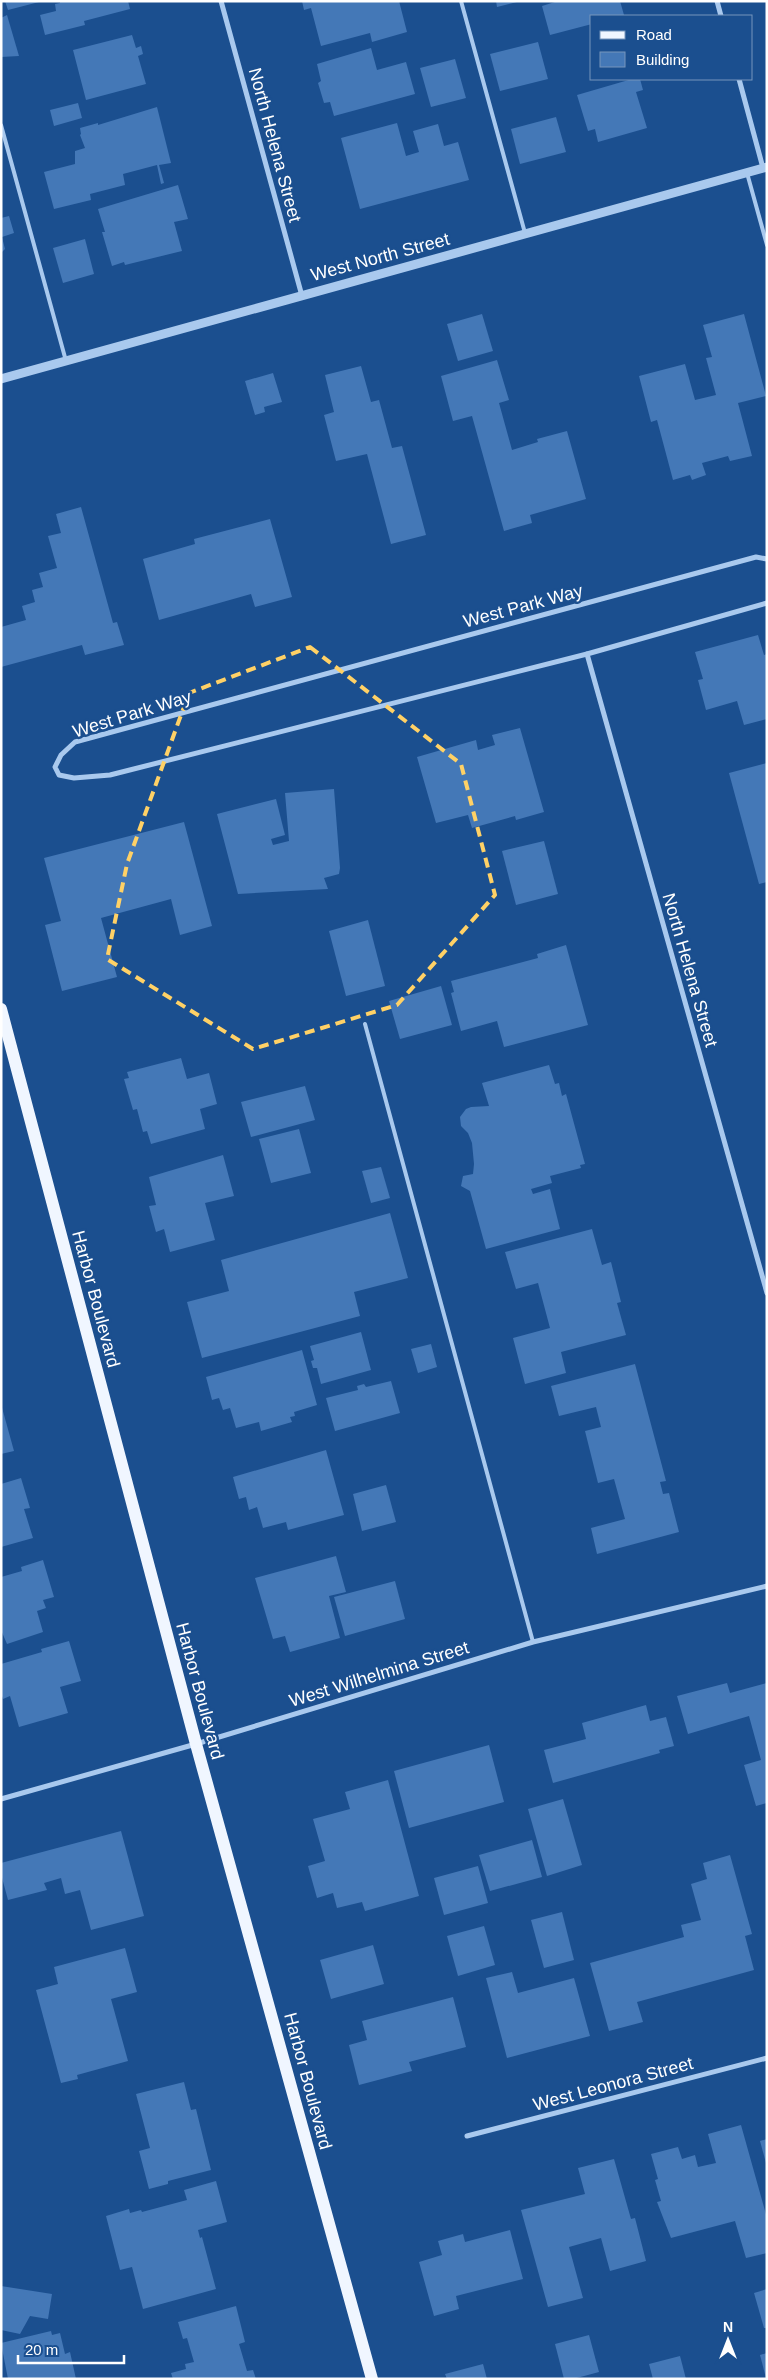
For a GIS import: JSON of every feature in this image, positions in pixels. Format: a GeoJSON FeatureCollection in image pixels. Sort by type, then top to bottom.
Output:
{"type":"FeatureCollection","features":[{"type":"Feature","properties":{"kind":"main road","name":"Harbor Boulevard"},"geometry":{"type":"LineString","coordinates":[[1,1010],[196,1744],[372,2379]]}},
{"type":"Feature","properties":{"kind":"street","name":"North Helena Street"},"geometry":{"type":"LineString","coordinates":[[221,1],[302,296]]}},
{"type":"Feature","properties":{"kind":"street"},"geometry":{"type":"LineString","coordinates":[[717,1],[721,15]]}},
{"type":"Feature","properties":{"kind":"street"},"geometry":{"type":"LineString","coordinates":[[738,80],[765,168]]}},
{"type":"Feature","properties":{"kind":"street","name":"West North Street"},"geometry":{"type":"LineString","coordinates":[[1,379],[765,168]]}},
{"type":"Feature","properties":{"kind":"street","name":"West Park Way"},"geometry":{"type":"LineString","coordinates":[[767,559],[756,556],[75,742],[61,755],[55,767],[59,775],[74,778],[110,775],[587,654],[767,603]]}},
{"type":"Feature","properties":{"kind":"street","name":"North Helena Street"},"geometry":{"type":"LineString","coordinates":[[587,654],[767,1293]]}},
{"type":"Feature","properties":{"kind":"street","name":"West Wilhelmina Street"},"geometry":{"type":"LineString","coordinates":[[1,1799],[196,1744],[533,1642],[767,1586]]}},
{"type":"Feature","properties":{"kind":"street","name":"West Leonora Street"},"geometry":{"type":"LineString","coordinates":[[467,2136],[767,2058]]}},
{"type":"Feature","properties":{"kind":"lane"},"geometry":{"type":"LineString","coordinates":[[461,1],[525,234]]}},
{"type":"Feature","properties":{"kind":"lane"},"geometry":{"type":"LineString","coordinates":[[1,125],[66,361]]}},
{"type":"Feature","properties":{"kind":"lane"},"geometry":{"type":"LineString","coordinates":[[747,173],[767,245]]}},
{"type":"Feature","properties":{"kind":"lane"},"geometry":{"type":"LineString","coordinates":[[365,1024],[533,1642]]}},
{"type":"Feature","properties":{"kind":"highlighted area"},"geometry":{"type":"Polygon","coordinates":[[[310,647],[461,764],[495,895],[397,1005],[253,1049],[107,959],[127,864],[189,693],[310,647]]]}},
{"type":"Feature","properties":{"kind":"building"},"geometry":{"type":"Polygon","coordinates":[[[5,1],[39,1],[39,2],[8,10],[5,1]]]}},
{"type":"Feature","properties":{"kind":"building"},"geometry":{"type":"Polygon","coordinates":[[[60,1],[128,1],[130,9],[84,21],[85,25],[45,35],[40,15],[56,11],[55,4],[60,3],[60,1]]]}},
{"type":"Feature","properties":{"kind":"building"},"geometry":{"type":"Polygon","coordinates":[[[302,1],[399,1],[407,32],[372,42],[370,33],[321,46],[311,8],[304,10],[302,1]]]}},
{"type":"Feature","properties":{"kind":"building"},"geometry":{"type":"Polygon","coordinates":[[[496,1],[517,1],[517,2],[497,7],[496,1]]]}},
{"type":"Feature","properties":{"kind":"building"},"geometry":{"type":"Polygon","coordinates":[[[558,1],[620,1],[624,15],[590,15],[590,25],[550,35],[542,6],[558,1]]]}},
{"type":"Feature","properties":{"kind":"building"},"geometry":{"type":"Polygon","coordinates":[[[7,15],[19,56],[1,57],[1,18],[7,15]]]}},
{"type":"Feature","properties":{"kind":"building"},"geometry":{"type":"Polygon","coordinates":[[[132,35],[136,48],[141,46],[143,54],[138,56],[146,84],[86,100],[73,50],[132,35]]]}},
{"type":"Feature","properties":{"kind":"building"},"geometry":{"type":"Polygon","coordinates":[[[538,42],[548,79],[500,91],[490,54],[538,42]]]}},
{"type":"Feature","properties":{"kind":"building"},"geometry":{"type":"Polygon","coordinates":[[[371,48],[377,70],[406,62],[415,94],[334,116],[330,102],[324,103],[318,83],[321,81],[317,64],[371,48]]]}},
{"type":"Feature","properties":{"kind":"building"},"geometry":{"type":"Polygon","coordinates":[[[455,59],[466,98],[431,107],[420,68],[455,59]]]}},
{"type":"Feature","properties":{"kind":"building"},"geometry":{"type":"Polygon","coordinates":[[[629,80],[640,80],[643,90],[636,92],[647,128],[598,142],[595,129],[588,131],[577,95],[629,80]]]}},
{"type":"Feature","properties":{"kind":"building"},"geometry":{"type":"Polygon","coordinates":[[[78,103],[82,118],[54,126],[50,110],[78,103]]]}},
{"type":"Feature","properties":{"kind":"building"},"geometry":{"type":"Polygon","coordinates":[[[157,107],[171,163],[159,165],[164,183],[161,184],[157,165],[123,174],[125,185],[90,194],[91,200],[54,209],[44,172],[75,164],[75,151],[85,148],[80,135],[80,128],[98,123],[98,125],[157,107]]]}},
{"type":"Feature","properties":{"kind":"building"},"geometry":{"type":"Polygon","coordinates":[[[556,117],[566,152],[520,164],[511,129],[556,117]]]}},
{"type":"Feature","properties":{"kind":"building"},"geometry":{"type":"Polygon","coordinates":[[[397,123],[406,156],[419,152],[413,131],[438,124],[444,146],[458,142],[469,180],[360,209],[341,138],[397,123]]]}},
{"type":"Feature","properties":{"kind":"building"},"geometry":{"type":"Polygon","coordinates":[[[178,185],[188,219],[174,222],[182,251],[125,265],[124,262],[112,266],[102,232],[105,232],[98,209],[178,185]]]}},
{"type":"Feature","properties":{"kind":"building"},"geometry":{"type":"Polygon","coordinates":[[[9,216],[14,233],[2,237],[5,249],[1,253],[1,218],[9,216]]]}},
{"type":"Feature","properties":{"kind":"building"},"geometry":{"type":"Polygon","coordinates":[[[85,239],[94,274],[63,283],[53,248],[85,239]]]}},
{"type":"Feature","properties":{"kind":"building"},"geometry":{"type":"Polygon","coordinates":[[[482,314],[493,351],[458,361],[447,324],[482,314]]]}},
{"type":"Feature","properties":{"kind":"building"},"geometry":{"type":"Polygon","coordinates":[[[744,314],[766,396],[738,403],[752,456],[730,461],[728,456],[702,463],[706,475],[692,480],[690,475],[673,480],[657,420],[651,422],[639,376],[685,364],[695,400],[716,395],[706,358],[712,357],[703,325],[744,314]]]}},
{"type":"Feature","properties":{"kind":"building"},"geometry":{"type":"Polygon","coordinates":[[[497,360],[509,400],[499,403],[512,450],[538,442],[537,439],[567,431],[586,499],[530,515],[532,523],[504,531],[472,416],[453,421],[441,376],[497,360]]]}},
{"type":"Feature","properties":{"kind":"building"},"geometry":{"type":"Polygon","coordinates":[[[361,366],[371,402],[379,400],[392,448],[402,446],[426,535],[391,544],[367,454],[336,461],[324,415],[334,412],[325,375],[361,366]]]}},
{"type":"Feature","properties":{"kind":"building"},"geometry":{"type":"Polygon","coordinates":[[[273,373],[282,402],[264,407],[265,412],[255,415],[245,381],[273,373]]]}},
{"type":"Feature","properties":{"kind":"building"},"geometry":{"type":"Polygon","coordinates":[[[81,507],[113,623],[117,622],[124,645],[85,655],[82,645],[1,667],[1,627],[26,620],[22,606],[35,602],[32,590],[43,587],[39,573],[57,568],[48,536],[61,533],[56,514],[81,507]]]}},
{"type":"Feature","properties":{"kind":"building"},"geometry":{"type":"Polygon","coordinates":[[[270,519],[292,597],[255,607],[251,594],[159,620],[143,559],[195,544],[194,539],[270,519]]]}},
{"type":"Feature","properties":{"kind":"building"},"geometry":{"type":"Polygon","coordinates":[[[758,635],[764,655],[767,654],[767,719],[744,725],[737,701],[706,710],[698,680],[703,679],[695,652],[758,635]]]}},
{"type":"Feature","properties":{"kind":"building"},"geometry":{"type":"Polygon","coordinates":[[[520,728],[544,812],[516,820],[515,816],[472,828],[468,815],[436,823],[417,757],[476,740],[478,750],[495,745],[492,735],[520,728]]]}},
{"type":"Feature","properties":{"kind":"building"},"geometry":{"type":"Polygon","coordinates":[[[767,763],[767,882],[759,884],[729,773],[767,763]]]}},
{"type":"Feature","properties":{"kind":"building"},"geometry":{"type":"Polygon","coordinates":[[[334,789],[340,868],[339,874],[324,878],[328,889],[238,894],[217,814],[276,799],[285,835],[271,839],[273,845],[289,841],[285,793],[334,789]]]}},
{"type":"Feature","properties":{"kind":"building"},"geometry":{"type":"Polygon","coordinates":[[[184,822],[212,926],[180,935],[171,899],[101,918],[117,977],[62,991],[45,925],[61,921],[44,858],[184,822]]]}},
{"type":"Feature","properties":{"kind":"building"},"geometry":{"type":"Polygon","coordinates":[[[544,841],[558,894],[516,905],[502,851],[544,841]]]}},
{"type":"Feature","properties":{"kind":"building"},"geometry":{"type":"Polygon","coordinates":[[[368,920],[385,986],[346,996],[329,931],[368,920]]]}},
{"type":"Feature","properties":{"kind":"building"},"geometry":{"type":"Polygon","coordinates":[[[566,945],[588,1025],[504,1047],[497,1021],[461,1031],[451,993],[454,992],[451,981],[538,958],[537,954],[566,945]]]}},
{"type":"Feature","properties":{"kind":"building"},"geometry":{"type":"Polygon","coordinates":[[[441,986],[452,1025],[400,1039],[389,1001],[441,986]]]}},
{"type":"Feature","properties":{"kind":"building"},"geometry":{"type":"Polygon","coordinates":[[[181,1058],[187,1079],[209,1073],[217,1104],[200,1109],[205,1129],[151,1144],[147,1131],[143,1132],[137,1109],[133,1110],[124,1079],[129,1078],[127,1072],[181,1058]]]}},
{"type":"Feature","properties":{"kind":"building"},"geometry":{"type":"Polygon","coordinates":[[[549,1065],[555,1084],[559,1083],[562,1096],[566,1094],[585,1164],[580,1165],[581,1168],[550,1176],[552,1183],[531,1189],[533,1194],[550,1189],[560,1229],[486,1249],[470,1191],[461,1186],[463,1176],[473,1174],[474,1164],[472,1143],[468,1133],[461,1126],[460,1117],[466,1109],[471,1107],[489,1106],[482,1083],[549,1065]]]}},
{"type":"Feature","properties":{"kind":"building"},"geometry":{"type":"Polygon","coordinates":[[[305,1086],[315,1120],[251,1137],[241,1102],[305,1086]]]}},
{"type":"Feature","properties":{"kind":"building"},"geometry":{"type":"Polygon","coordinates":[[[299,1129],[311,1173],[271,1183],[259,1139],[299,1129]]]}},
{"type":"Feature","properties":{"kind":"building"},"geometry":{"type":"Polygon","coordinates":[[[223,1155],[234,1196],[205,1203],[215,1240],[170,1252],[164,1229],[156,1232],[149,1206],[156,1205],[149,1177],[223,1155]]]}},
{"type":"Feature","properties":{"kind":"building"},"geometry":{"type":"Polygon","coordinates":[[[381,1167],[390,1198],[371,1203],[362,1171],[381,1167]]]}},
{"type":"Feature","properties":{"kind":"building"},"geometry":{"type":"Polygon","coordinates":[[[390,1213],[408,1278],[354,1292],[360,1316],[202,1358],[187,1302],[229,1291],[221,1260],[390,1213]]]}},
{"type":"Feature","properties":{"kind":"building"},"geometry":{"type":"Polygon","coordinates":[[[592,1229],[602,1265],[611,1262],[621,1302],[617,1303],[626,1335],[561,1352],[566,1373],[525,1384],[513,1338],[550,1328],[538,1283],[516,1289],[505,1252],[592,1229]]]}},
{"type":"Feature","properties":{"kind":"building"},"geometry":{"type":"Polygon","coordinates":[[[361,1332],[371,1370],[321,1384],[317,1368],[313,1368],[311,1361],[314,1360],[310,1346],[361,1332]]]}},
{"type":"Feature","properties":{"kind":"building"},"geometry":{"type":"Polygon","coordinates":[[[431,1344],[437,1367],[418,1373],[411,1349],[431,1344]]]}},
{"type":"Feature","properties":{"kind":"building"},"geometry":{"type":"Polygon","coordinates":[[[302,1350],[317,1405],[294,1412],[295,1416],[290,1417],[292,1422],[261,1431],[259,1422],[236,1428],[230,1408],[223,1410],[219,1398],[212,1400],[206,1377],[302,1350]]]}},
{"type":"Feature","properties":{"kind":"building"},"geometry":{"type":"Polygon","coordinates":[[[635,1364],[666,1481],[660,1482],[663,1494],[669,1493],[679,1532],[597,1554],[591,1528],[625,1519],[614,1479],[598,1483],[585,1431],[601,1427],[596,1407],[559,1416],[551,1386],[635,1364]]]}},
{"type":"Feature","properties":{"kind":"building"},"geometry":{"type":"Polygon","coordinates":[[[391,1381],[400,1413],[335,1431],[326,1398],[358,1390],[357,1386],[364,1384],[366,1387],[391,1381]]]}},
{"type":"Feature","properties":{"kind":"building"},"geometry":{"type":"Polygon","coordinates":[[[1,1404],[14,1451],[1,1454],[1,1404]]]}},
{"type":"Feature","properties":{"kind":"building"},"geometry":{"type":"Polygon","coordinates":[[[326,1450],[344,1515],[288,1530],[286,1522],[263,1528],[257,1507],[249,1510],[246,1497],[239,1499],[233,1477],[326,1450]]]}},
{"type":"Feature","properties":{"kind":"building"},"geometry":{"type":"Polygon","coordinates":[[[21,1478],[30,1508],[24,1509],[33,1538],[1,1547],[1,1484],[21,1478]]]}},
{"type":"Feature","properties":{"kind":"building"},"geometry":{"type":"Polygon","coordinates":[[[386,1485],[396,1522],[362,1531],[353,1494],[386,1485]]]}},
{"type":"Feature","properties":{"kind":"building"},"geometry":{"type":"Polygon","coordinates":[[[336,1556],[346,1592],[329,1596],[340,1638],[290,1652],[285,1636],[273,1639],[255,1578],[336,1556]]]}},
{"type":"Feature","properties":{"kind":"building"},"geometry":{"type":"Polygon","coordinates":[[[43,1560],[54,1597],[43,1600],[46,1608],[37,1611],[43,1632],[7,1644],[1,1630],[1,1577],[22,1571],[21,1567],[43,1560]]]}},
{"type":"Feature","properties":{"kind":"building"},"geometry":{"type":"Polygon","coordinates":[[[395,1581],[405,1619],[345,1636],[334,1597],[395,1581]]]}},
{"type":"Feature","properties":{"kind":"building"},"geometry":{"type":"Polygon","coordinates":[[[69,1641],[81,1681],[60,1687],[68,1713],[19,1727],[10,1696],[3,1699],[1,1693],[1,1664],[42,1652],[41,1649],[69,1641]]]}},
{"type":"Feature","properties":{"kind":"building"},"geometry":{"type":"Polygon","coordinates":[[[727,1683],[730,1693],[767,1683],[767,1803],[756,1806],[744,1765],[761,1760],[749,1716],[688,1734],[677,1696],[727,1683]]]}},
{"type":"Feature","properties":{"kind":"building"},"geometry":{"type":"Polygon","coordinates":[[[646,1705],[650,1721],[666,1717],[674,1746],[659,1750],[660,1753],[553,1783],[544,1750],[586,1739],[582,1723],[646,1705]]]}},
{"type":"Feature","properties":{"kind":"building"},"geometry":{"type":"Polygon","coordinates":[[[489,1745],[504,1802],[409,1828],[394,1771],[489,1745]]]}},
{"type":"Feature","properties":{"kind":"building"},"geometry":{"type":"Polygon","coordinates":[[[388,1780],[419,1896],[365,1911],[362,1902],[337,1908],[333,1893],[317,1898],[308,1866],[325,1861],[313,1819],[350,1809],[345,1792],[388,1780]]]}},
{"type":"Feature","properties":{"kind":"building"},"geometry":{"type":"Polygon","coordinates":[[[563,1799],[582,1865],[547,1876],[528,1809],[563,1799]]]}},
{"type":"Feature","properties":{"kind":"building"},"geometry":{"type":"Polygon","coordinates":[[[121,1831],[144,1916],[91,1930],[80,1890],[65,1894],[61,1878],[44,1883],[47,1890],[8,1900],[1,1874],[1,1863],[121,1831]]]}},
{"type":"Feature","properties":{"kind":"building"},"geometry":{"type":"Polygon","coordinates":[[[532,1840],[542,1877],[490,1891],[479,1855],[532,1840]]]}},
{"type":"Feature","properties":{"kind":"building"},"geometry":{"type":"Polygon","coordinates":[[[730,1855],[752,1934],[745,1936],[754,1970],[637,2002],[643,2022],[609,2031],[590,1963],[684,1937],[681,1925],[701,1920],[691,1884],[707,1879],[703,1863],[730,1855]]]}},
{"type":"Feature","properties":{"kind":"building"},"geometry":{"type":"Polygon","coordinates":[[[478,1866],[488,1903],[444,1915],[434,1878],[478,1866]]]}},
{"type":"Feature","properties":{"kind":"building"},"geometry":{"type":"Polygon","coordinates":[[[562,1912],[574,1960],[544,1968],[531,1920],[562,1912]]]}},
{"type":"Feature","properties":{"kind":"building"},"geometry":{"type":"Polygon","coordinates":[[[484,1926],[495,1965],[458,1976],[447,1936],[484,1926]]]}},
{"type":"Feature","properties":{"kind":"building"},"geometry":{"type":"Polygon","coordinates":[[[373,1945],[384,1984],[331,1999],[320,1960],[373,1945]]]}},
{"type":"Feature","properties":{"kind":"building"},"geometry":{"type":"Polygon","coordinates":[[[125,1948],[137,1992],[111,1999],[128,2061],[77,2075],[78,2079],[61,2083],[36,1990],[58,1984],[54,1967],[125,1948]]]}},
{"type":"Feature","properties":{"kind":"building"},"geometry":{"type":"Polygon","coordinates":[[[512,1972],[518,1993],[574,1978],[590,2036],[507,2058],[486,1978],[512,1972]]]}},
{"type":"Feature","properties":{"kind":"building"},"geometry":{"type":"Polygon","coordinates":[[[453,1997],[466,2047],[409,2062],[412,2071],[359,2085],[349,2045],[367,2040],[362,2021],[453,1997]]]}},
{"type":"Feature","properties":{"kind":"building"},"geometry":{"type":"Polygon","coordinates":[[[184,2082],[191,2110],[196,2109],[211,2170],[168,2181],[168,2184],[149,2189],[139,2151],[150,2148],[136,2094],[184,2082]]]}},
{"type":"Feature","properties":{"kind":"building"},"geometry":{"type":"Polygon","coordinates":[[[741,2125],[767,2218],[767,2253],[746,2258],[735,2221],[671,2238],[657,2202],[661,2201],[655,2180],[658,2179],[651,2154],[678,2147],[682,2159],[695,2155],[698,2167],[716,2163],[708,2134],[741,2125]]]}},
{"type":"Feature","properties":{"kind":"building"},"geometry":{"type":"Polygon","coordinates":[[[767,2139],[767,2163],[766,2163],[760,2141],[767,2139]]]}},
{"type":"Feature","properties":{"kind":"building"},"geometry":{"type":"Polygon","coordinates":[[[614,2159],[631,2219],[635,2218],[646,2261],[610,2271],[601,2238],[569,2247],[583,2298],[548,2307],[521,2210],[585,2194],[578,2168],[614,2159]]]}},
{"type":"Feature","properties":{"kind":"building"},"geometry":{"type":"Polygon","coordinates":[[[216,2181],[227,2222],[198,2230],[200,2238],[202,2237],[216,2289],[143,2309],[132,2267],[120,2270],[106,2216],[129,2209],[130,2213],[141,2210],[142,2212],[187,2200],[184,2190],[216,2181]]]}},
{"type":"Feature","properties":{"kind":"building"},"geometry":{"type":"Polygon","coordinates":[[[510,2230],[523,2279],[456,2296],[459,2309],[434,2316],[419,2262],[442,2255],[438,2241],[463,2234],[465,2242],[510,2230]]]}},
{"type":"Feature","properties":{"kind":"building"},"geometry":{"type":"Polygon","coordinates":[[[1,2286],[52,2294],[48,2319],[30,2316],[20,2334],[1,2330],[1,2286]]]}},
{"type":"Feature","properties":{"kind":"building"},"geometry":{"type":"Polygon","coordinates":[[[767,2289],[767,2328],[764,2328],[754,2293],[767,2289]]]}},
{"type":"Feature","properties":{"kind":"building"},"geometry":{"type":"Polygon","coordinates":[[[236,2306],[245,2342],[239,2344],[247,2371],[253,2370],[256,2379],[173,2379],[171,2373],[186,2369],[185,2364],[194,2362],[187,2338],[183,2339],[178,2322],[236,2306]]]}},
{"type":"Feature","properties":{"kind":"building"},"geometry":{"type":"Polygon","coordinates":[[[51,2331],[52,2335],[60,2333],[65,2354],[70,2352],[76,2379],[8,2379],[1,2343],[51,2331]]]}},
{"type":"Feature","properties":{"kind":"building"},"geometry":{"type":"Polygon","coordinates":[[[589,2335],[599,2372],[573,2379],[564,2379],[555,2344],[589,2335]]]}},
{"type":"Feature","properties":{"kind":"building"},"geometry":{"type":"Polygon","coordinates":[[[767,2353],[767,2378],[766,2378],[760,2355],[767,2353]]]}},
{"type":"Feature","properties":{"kind":"building"},"geometry":{"type":"Polygon","coordinates":[[[680,2356],[686,2379],[653,2379],[649,2364],[680,2356]]]}},
{"type":"Feature","properties":{"kind":"building"},"geometry":{"type":"Polygon","coordinates":[[[483,2364],[487,2379],[447,2379],[445,2374],[483,2364]]]}}]}
